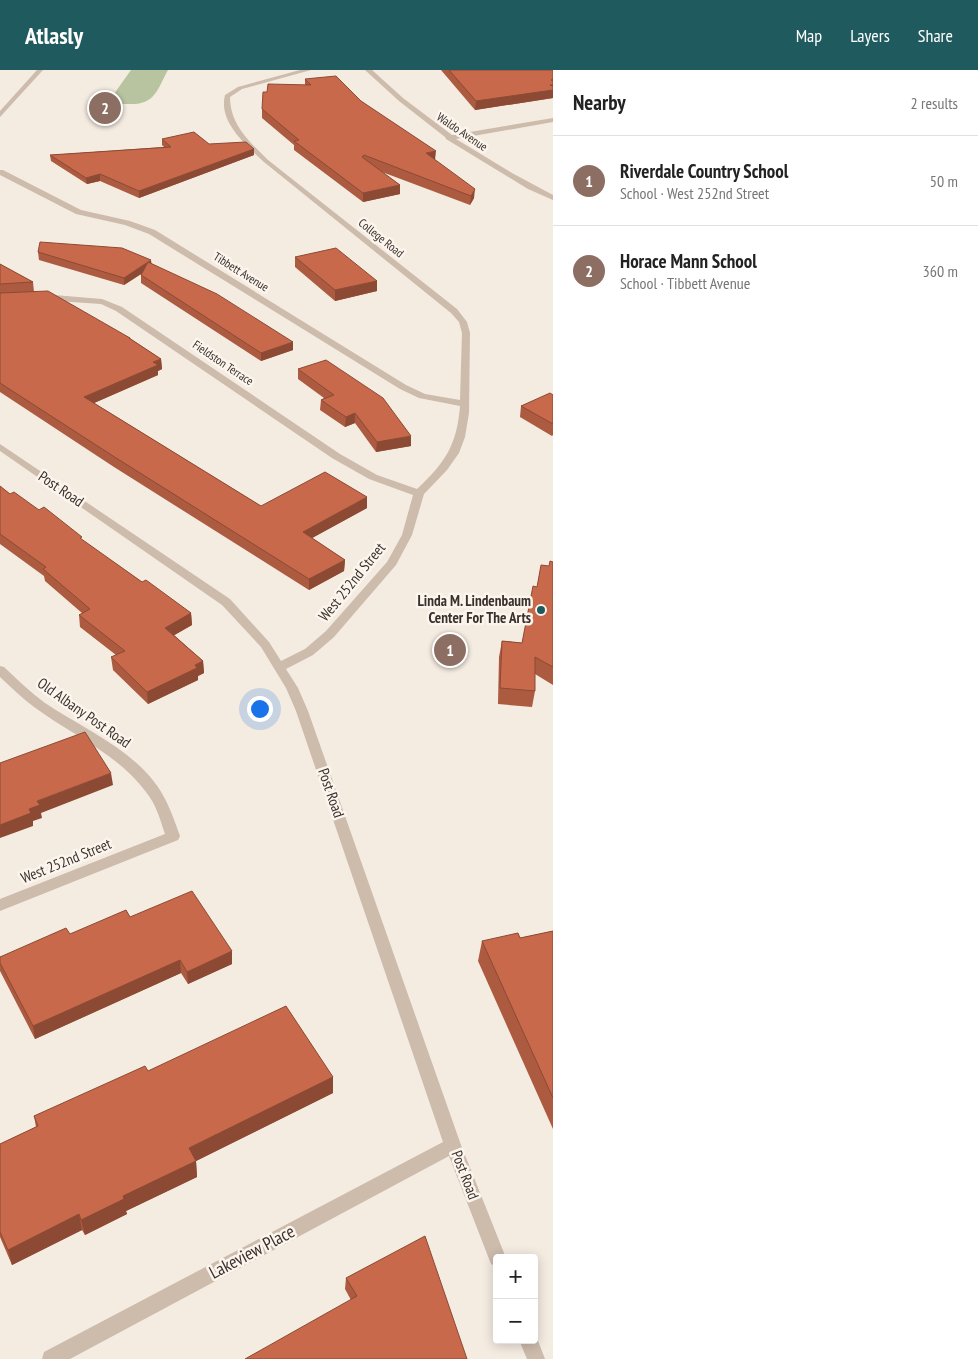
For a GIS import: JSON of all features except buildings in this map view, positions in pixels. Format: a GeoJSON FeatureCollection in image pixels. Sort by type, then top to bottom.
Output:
{"type":"FeatureCollection","features":[{"type":"Feature","properties":{"kind":"street"},"geometry":{"type":"LineString","coordinates":[[0,115],[40,70]]}},
{"type":"Feature","properties":{"kind":"street","name":"College Road"},"geometry":{"type":"LineString","coordinates":[[308,70],[240,88],[227,96],[226,106],[232,122],[241,136],[266,161],[454,311],[462,322],[466,333],[464,404],[460,438],[451,458],[437,476],[419,493]]}},
{"type":"Feature","properties":{"kind":"street","name":"Waldo Avenue"},"geometry":{"type":"LineString","coordinates":[[368,70],[418,116],[448,138],[485,161],[553,198]]}},
{"type":"Feature","properties":{"kind":"street"},"geometry":{"type":"LineString","coordinates":[[448,138],[553,120]]}},
{"type":"Feature","properties":{"kind":"street","name":"Tibbett Avenue"},"geometry":{"type":"LineString","coordinates":[[0,172],[79,212],[152,232],[404,387],[422,396],[464,404]]}},
{"type":"Feature","properties":{"kind":"street","name":"Fieldston Terrace"},"geometry":{"type":"LineString","coordinates":[[34,297],[94,301],[119,309],[336,456],[373,477],[419,493]]}},
{"type":"Feature","properties":{"kind":"street","name":"Post Road"},"geometry":{"type":"LineString","coordinates":[[0,447],[226,602],[265,645],[279,667],[302,711],[453,1145],[495,1254]]}},
{"type":"Feature","properties":{"kind":"street","name":"West 252nd Street"},"geometry":{"type":"LineString","coordinates":[[279,667],[309,652],[330,634],[392,563],[407,535],[419,493]]}},
{"type":"Feature","properties":{"kind":"street","name":"Old Albany Post Road"},"geometry":{"type":"LineString","coordinates":[[0,670],[43,708],[110,748],[132,767],[153,790],[168,815],[173,836]]}},
{"type":"Feature","properties":{"kind":"street","name":"West 252nd Street"},"geometry":{"type":"LineString","coordinates":[[0,906],[173,836]]}},
{"type":"Feature","properties":{"kind":"street","name":"Lakeview Place"},"geometry":{"type":"LineString","coordinates":[[51,1359],[453,1145]]}},
{"type":"Feature","properties":{"kind":"street"},"geometry":{"type":"LineString","coordinates":[[530,1344],[536,1359]]}},
{"type":"Feature","properties":{"kind":"green space"},"geometry":{"type":"Polygon","coordinates":[[[131,70],[168,70],[158,90],[145,102],[124,104],[109,101],[131,70]]]}},
{"type":"Feature","properties":{"kind":"place","name":"Horace Mann School"},"geometry":{"type":"Point","coordinates":[105,108]}},
{"type":"Feature","properties":{"kind":"place","name":"Linda M. Lindenbaum Center For The Arts"},"geometry":{"type":"Point","coordinates":[541,610]}},
{"type":"Feature","properties":{"kind":"place","name":"Riverdale Country School"},"geometry":{"type":"Point","coordinates":[450,650]}}]}
